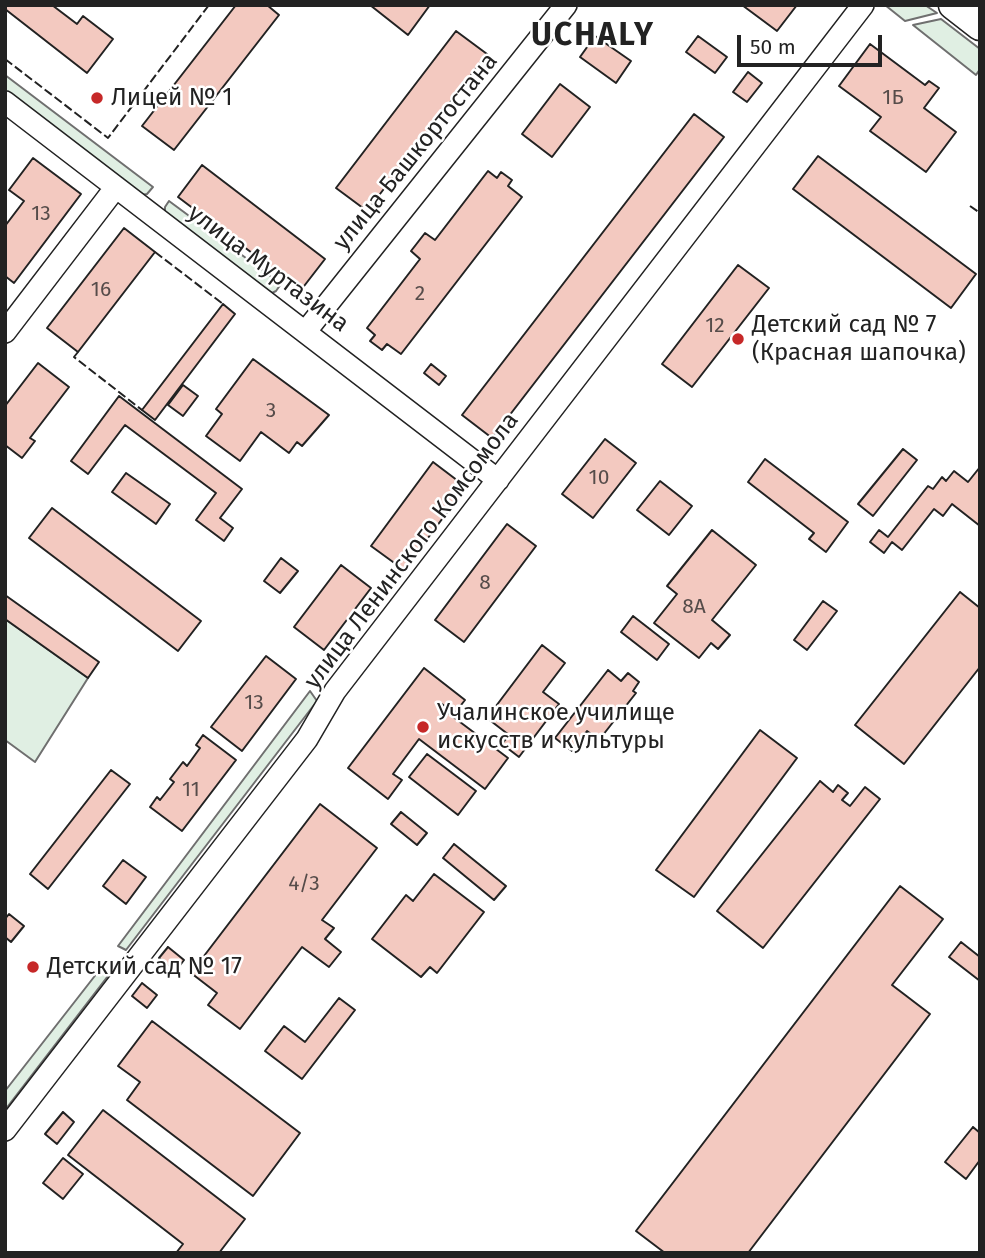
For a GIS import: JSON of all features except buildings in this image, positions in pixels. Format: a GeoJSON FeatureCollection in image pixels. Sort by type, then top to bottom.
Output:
{"type":"FeatureCollection","features":[{"type":"Feature","properties":{"kind":"main road"},"geometry":{"type":"LineString","coordinates":[[953,5],[980,26]]}},
{"type":"Feature","properties":{"kind":"street","name":"улица Башкортостана"},"geometry":{"type":"LineString","coordinates":[[306,331],[566,5]]}},
{"type":"Feature","properties":{"kind":"street","name":"улица Ленинского Комсомола"},"geometry":{"type":"LineString","coordinates":[[5,1129],[307,739],[335,691],[863,5]]}},
{"type":"Feature","properties":{"kind":"street","name":"улица Муртазина"},"geometry":{"type":"LineString","coordinates":[[5,102],[498,480]]}},
{"type":"Feature","properties":{"kind":"street"},"geometry":{"type":"LineString","coordinates":[[5,331],[116,187]]}},
{"type":"Feature","properties":{"kind":"green space"},"geometry":{"type":"Polygon","coordinates":[[[885,5],[925,5],[937,13],[905,21],[885,5]]]}},
{"type":"Feature","properties":{"kind":"green space"},"geometry":{"type":"Polygon","coordinates":[[[941,19],[980,49],[980,69],[976,75],[913,25],[941,19]]]}},
{"type":"Feature","properties":{"kind":"green space"},"geometry":{"type":"Polygon","coordinates":[[[5,75],[153,187],[147,194],[141,195],[5,91],[5,75]]]}},
{"type":"Feature","properties":{"kind":"green space"},"geometry":{"type":"Polygon","coordinates":[[[169,201],[281,284],[276,291],[272,293],[165,214],[169,201]]]}},
{"type":"Feature","properties":{"kind":"green space"},"geometry":{"type":"Polygon","coordinates":[[[5,619],[88,678],[35,762],[5,740],[5,619]]]}},
{"type":"Feature","properties":{"kind":"green space"},"geometry":{"type":"Polygon","coordinates":[[[310,691],[317,701],[126,950],[118,946],[310,691]]]}},
{"type":"Feature","properties":{"kind":"green space"},"geometry":{"type":"Polygon","coordinates":[[[101,968],[111,972],[5,1110],[5,1091],[101,968]]]}},
{"type":"Feature","properties":{"kind":"fence"},"geometry":{"type":"LineString","coordinates":[[5,59],[108,138],[209,5]]}},
{"type":"Feature","properties":{"kind":"fence"},"geometry":{"type":"LineString","coordinates":[[970,206],[980,213]]}},
{"type":"Feature","properties":{"kind":"fence"},"geometry":{"type":"LineString","coordinates":[[155,252],[223,304]]}},
{"type":"Feature","properties":{"kind":"fence"},"geometry":{"type":"LineString","coordinates":[[78,352],[74,357],[142,410]]}},
{"type":"Feature","properties":{"kind":"place","name":"Лицей № 1"},"geometry":{"type":"Point","coordinates":[97,98]}},
{"type":"Feature","properties":{"kind":"place","name":"Детский сад № 7 (Красная шапочка)"},"geometry":{"type":"Point","coordinates":[738,339]}},
{"type":"Feature","properties":{"kind":"place","name":"Учалинское училище искусств и культуры"},"geometry":{"type":"Point","coordinates":[423,727]}},
{"type":"Feature","properties":{"kind":"place","name":"Детский сад № 17"},"geometry":{"type":"Point","coordinates":[33,967]}},
{"type":"Feature","properties":{"kind":"district","name":"UCHALY"},"geometry":{"type":"Point","coordinates":[593,36]}}]}
